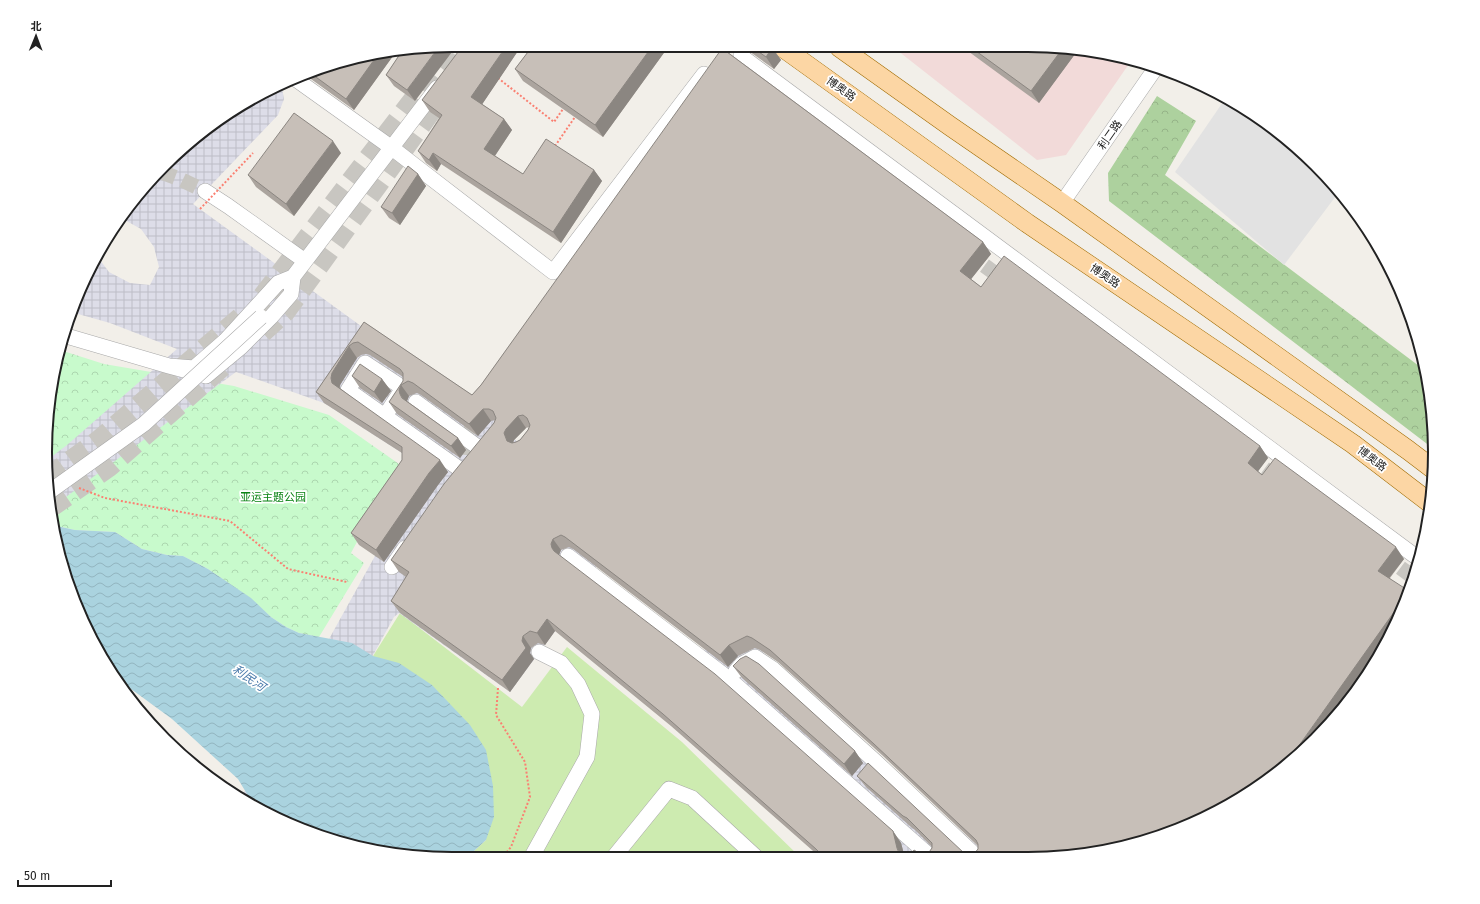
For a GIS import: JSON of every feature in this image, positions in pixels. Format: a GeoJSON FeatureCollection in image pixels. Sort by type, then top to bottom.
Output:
{"type":"FeatureCollection","features":[{"type":"Feature","properties":{"kind":"main road","name":"博奥路"},"geometry":{"type":"LineString","coordinates":[[789,52],[1027,222],[1353,444],[1425,499]]}},
{"type":"Feature","properties":{"kind":"main road"},"geometry":{"type":"LineString","coordinates":[[846,52],[1062,203],[1428,465]]}},
{"type":"Feature","properties":{"kind":"street"},"geometry":{"type":"LineString","coordinates":[[741,56],[1414,555]]}},
{"type":"Feature","properties":{"kind":"street"},"geometry":{"type":"LineString","coordinates":[[299,82],[392,148],[553,272],[710,66]]}},
{"type":"Feature","properties":{"kind":"street","name":"利二路"},"geometry":{"type":"LineString","coordinates":[[1062,203],[1153,72]]}},
{"type":"Feature","properties":{"kind":"street"},"geometry":{"type":"LineString","coordinates":[[69,337],[169,366],[194,368],[225,341],[278,283],[293,277],[443,80]]}},
{"type":"Feature","properties":{"kind":"street"},"geometry":{"type":"LineString","coordinates":[[205,191],[305,262]]}},
{"type":"Feature","properties":{"kind":"street"},"geometry":{"type":"LineString","coordinates":[[54,489],[144,424],[261,317]]}},
{"type":"Feature","properties":{"kind":"street"},"geometry":{"type":"LineString","coordinates":[[385,416],[457,475],[483,443],[416,402]]}},
{"type":"Feature","properties":{"kind":"street"},"geometry":{"type":"LineString","coordinates":[[392,567],[414,535]]}},
{"type":"Feature","properties":{"kind":"street"},"geometry":{"type":"LineString","coordinates":[[568,556],[729,679],[970,852]]}},
{"type":"Feature","properties":{"kind":"street"},"geometry":{"type":"LineString","coordinates":[[534,852],[587,757],[592,714],[578,684],[561,664],[539,652]]}},
{"type":"Feature","properties":{"kind":"street"},"geometry":{"type":"LineString","coordinates":[[729,679],[742,664],[755,657],[773,669],[864,775],[909,836],[926,852]]}},
{"type":"Feature","properties":{"kind":"street"},"geometry":{"type":"LineString","coordinates":[[618,852],[669,789],[692,798],[750,852]]}},
{"type":"Feature","properties":{"kind":"street"},"geometry":{"type":"LineString","coordinates":[[909,836],[913,852]]}},
{"type":"Feature","properties":{"kind":"path"},"geometry":{"type":"LineString","coordinates":[[498,78],[554,122],[563,109]]}},
{"type":"Feature","properties":{"kind":"path"},"geometry":{"type":"LineString","coordinates":[[554,148],[576,117]]}},
{"type":"Feature","properties":{"kind":"path"},"geometry":{"type":"LineString","coordinates":[[200,209],[253,153]]}},
{"type":"Feature","properties":{"kind":"path"},"geometry":{"type":"LineString","coordinates":[[76,488],[106,498],[230,521],[288,569],[347,582]]}},
{"type":"Feature","properties":{"kind":"path"},"geometry":{"type":"LineString","coordinates":[[498,688],[496,714],[525,762],[530,797],[512,847],[507,852]]}},
{"type":"Feature","properties":{"kind":"shaded area"},"geometry":{"type":"Polygon","coordinates":[[[899,52],[1054,53],[1080,55],[1128,65],[1066,155],[1037,160],[899,52]]]}},
{"type":"Feature","properties":{"kind":"shaded area"},"geometry":{"type":"Polygon","coordinates":[[[282,90],[284,99],[278,115],[193,204],[372,334],[511,428],[509,433],[521,446],[536,588],[576,528],[606,552],[592,573],[699,657],[727,620],[984,852],[880,852],[584,592],[510,692],[399,613],[394,617],[285,816],[244,793],[375,556],[410,458],[324,403],[236,372],[55,505],[52,456],[177,349],[110,323],[77,314],[93,275],[101,261],[109,272],[130,283],[150,285],[159,267],[154,247],[141,229],[126,221],[151,188],[169,169],[188,151],[230,119],[282,90]]]}},
{"type":"Feature","properties":{"kind":"shaded area"},"geometry":{"type":"Polygon","coordinates":[[[1222,103],[1250,119],[1292,151],[1336,196],[1284,265],[1175,172],[1222,103]]]}},
{"type":"Feature","properties":{"kind":"green space"},"geometry":{"type":"Polygon","coordinates":[[[1157,96],[1196,121],[1165,175],[1418,365],[1425,400],[1428,444],[1109,201],[1108,173],[1157,96]]]}},
{"type":"Feature","properties":{"kind":"green space","name":"亚运主题公园"},"geometry":{"type":"Polygon","coordinates":[[[65,352],[104,364],[234,386],[329,415],[399,464],[351,553],[364,563],[319,637],[299,633],[286,627],[271,617],[250,598],[208,569],[183,556],[167,555],[142,549],[115,532],[75,530],[59,527],[55,504],[53,478],[52,452],[55,400],[65,352]]]}},
{"type":"Feature","properties":{"kind":"green space"},"geometry":{"type":"Polygon","coordinates":[[[400,613],[522,707],[567,647],[682,742],[795,852],[474,852],[486,840],[373,656],[400,613]]]}},
{"type":"Feature","properties":{"kind":"water","name":"利民河"},"geometry":{"type":"Polygon","coordinates":[[[59,527],[75,530],[115,532],[142,549],[167,555],[183,556],[208,569],[251,598],[271,617],[286,627],[299,633],[352,643],[373,656],[399,663],[432,685],[470,725],[486,750],[493,786],[494,817],[486,840],[473,852],[400,849],[323,831],[275,811],[248,796],[238,779],[172,719],[129,687],[106,652],[93,629],[73,581],[59,527]]]}},
{"type":"Feature","properties":{"kind":"building"},"geometry":{"type":"Polygon","coordinates":[[[458,52],[502,52],[471,97],[504,119],[484,149],[523,174],[546,139],[594,170],[553,232],[433,153],[429,160],[418,151],[442,115],[422,100],[458,52]]]}},
{"type":"Feature","properties":{"kind":"building"},"geometry":{"type":"Polygon","coordinates":[[[528,52],[648,52],[595,125],[515,69],[528,52]]]}},
{"type":"Feature","properties":{"kind":"building"},"geometry":{"type":"Polygon","coordinates":[[[719,52],[727,52],[983,242],[960,271],[981,287],[1004,256],[1260,446],[1248,463],[1262,475],[1275,458],[1396,547],[1378,571],[1404,588],[1396,609],[1297,748],[1250,785],[1205,811],[1181,822],[1132,838],[1080,849],[1028,852],[976,852],[978,849],[976,840],[874,744],[770,650],[747,636],[729,645],[720,655],[565,537],[561,535],[553,539],[551,544],[554,551],[715,674],[893,831],[899,852],[819,852],[663,714],[547,619],[537,633],[530,631],[523,636],[522,641],[526,648],[502,680],[391,601],[409,572],[391,560],[444,484],[494,423],[496,418],[493,411],[483,409],[469,424],[413,383],[408,381],[401,385],[399,390],[402,398],[458,438],[451,446],[389,402],[403,381],[403,373],[400,369],[358,342],[349,346],[332,373],[332,383],[440,460],[429,473],[376,550],[351,533],[402,460],[402,447],[316,392],[364,322],[472,395],[481,385],[719,52]],[[523,415],[518,416],[506,429],[504,433],[507,441],[512,443],[520,440],[530,425],[527,418],[523,415]]]}},
{"type":"Feature","properties":{"kind":"building"},"geometry":{"type":"Polygon","coordinates":[[[759,52],[769,52],[766,57],[759,52]]]}},
{"type":"Feature","properties":{"kind":"building"},"geometry":{"type":"Polygon","coordinates":[[[977,52],[1059,53],[1031,91],[977,52]]]}},
{"type":"Feature","properties":{"kind":"building"},"geometry":{"type":"Polygon","coordinates":[[[435,53],[407,90],[386,75],[399,55],[435,53]]]}},
{"type":"Feature","properties":{"kind":"building"},"geometry":{"type":"Polygon","coordinates":[[[374,60],[346,99],[315,76],[374,60]]]}},
{"type":"Feature","properties":{"kind":"building"},"geometry":{"type":"Polygon","coordinates":[[[294,113],[333,141],[286,204],[248,175],[294,113]]]}},
{"type":"Feature","properties":{"kind":"building"},"geometry":{"type":"Polygon","coordinates":[[[408,166],[418,174],[392,213],[381,207],[408,166]]]}},
{"type":"Feature","properties":{"kind":"building"},"geometry":{"type":"Polygon","coordinates":[[[360,364],[382,379],[374,392],[352,376],[360,364]]]}},
{"type":"Feature","properties":{"kind":"building"},"geometry":{"type":"Polygon","coordinates":[[[746,656],[759,664],[855,751],[844,764],[733,666],[740,659],[746,656]]]}},
{"type":"Feature","properties":{"kind":"building"},"geometry":{"type":"Polygon","coordinates":[[[868,763],[963,852],[929,852],[932,848],[932,843],[907,818],[857,776],[868,763]]]}},
{"type":"Feature","properties":{"kind":"tunnel"},"geometry":{"type":"LineString","coordinates":[[262,296],[449,52]]}},
{"type":"Feature","properties":{"kind":"tunnel"},"geometry":{"type":"LineString","coordinates":[[263,333],[286,312],[446,92]]}},
{"type":"Feature","properties":{"kind":"tunnel"},"geometry":{"type":"LineString","coordinates":[[165,173],[205,191]]}},
{"type":"Feature","properties":{"kind":"tunnel"},"geometry":{"type":"LineString","coordinates":[[966,252],[1008,283]]}},
{"type":"Feature","properties":{"kind":"tunnel"},"geometry":{"type":"LineString","coordinates":[[261,317],[293,277]]}},
{"type":"Feature","properties":{"kind":"tunnel"},"geometry":{"type":"LineString","coordinates":[[53,473],[98,440],[241,316]]}},
{"type":"Feature","properties":{"kind":"tunnel"},"geometry":{"type":"LineString","coordinates":[[55,505],[110,467],[224,366]]}},
{"type":"Feature","properties":{"kind":"tunnel"},"geometry":{"type":"LineString","coordinates":[[469,477],[466,472],[464,459],[466,445],[472,427]]}},
{"type":"Feature","properties":{"kind":"tunnel"},"geometry":{"type":"LineString","coordinates":[[1246,455],[1283,482]]}},
{"type":"Feature","properties":{"kind":"tunnel"},"geometry":{"type":"LineString","coordinates":[[1382,554],[1409,574]]}}]}
